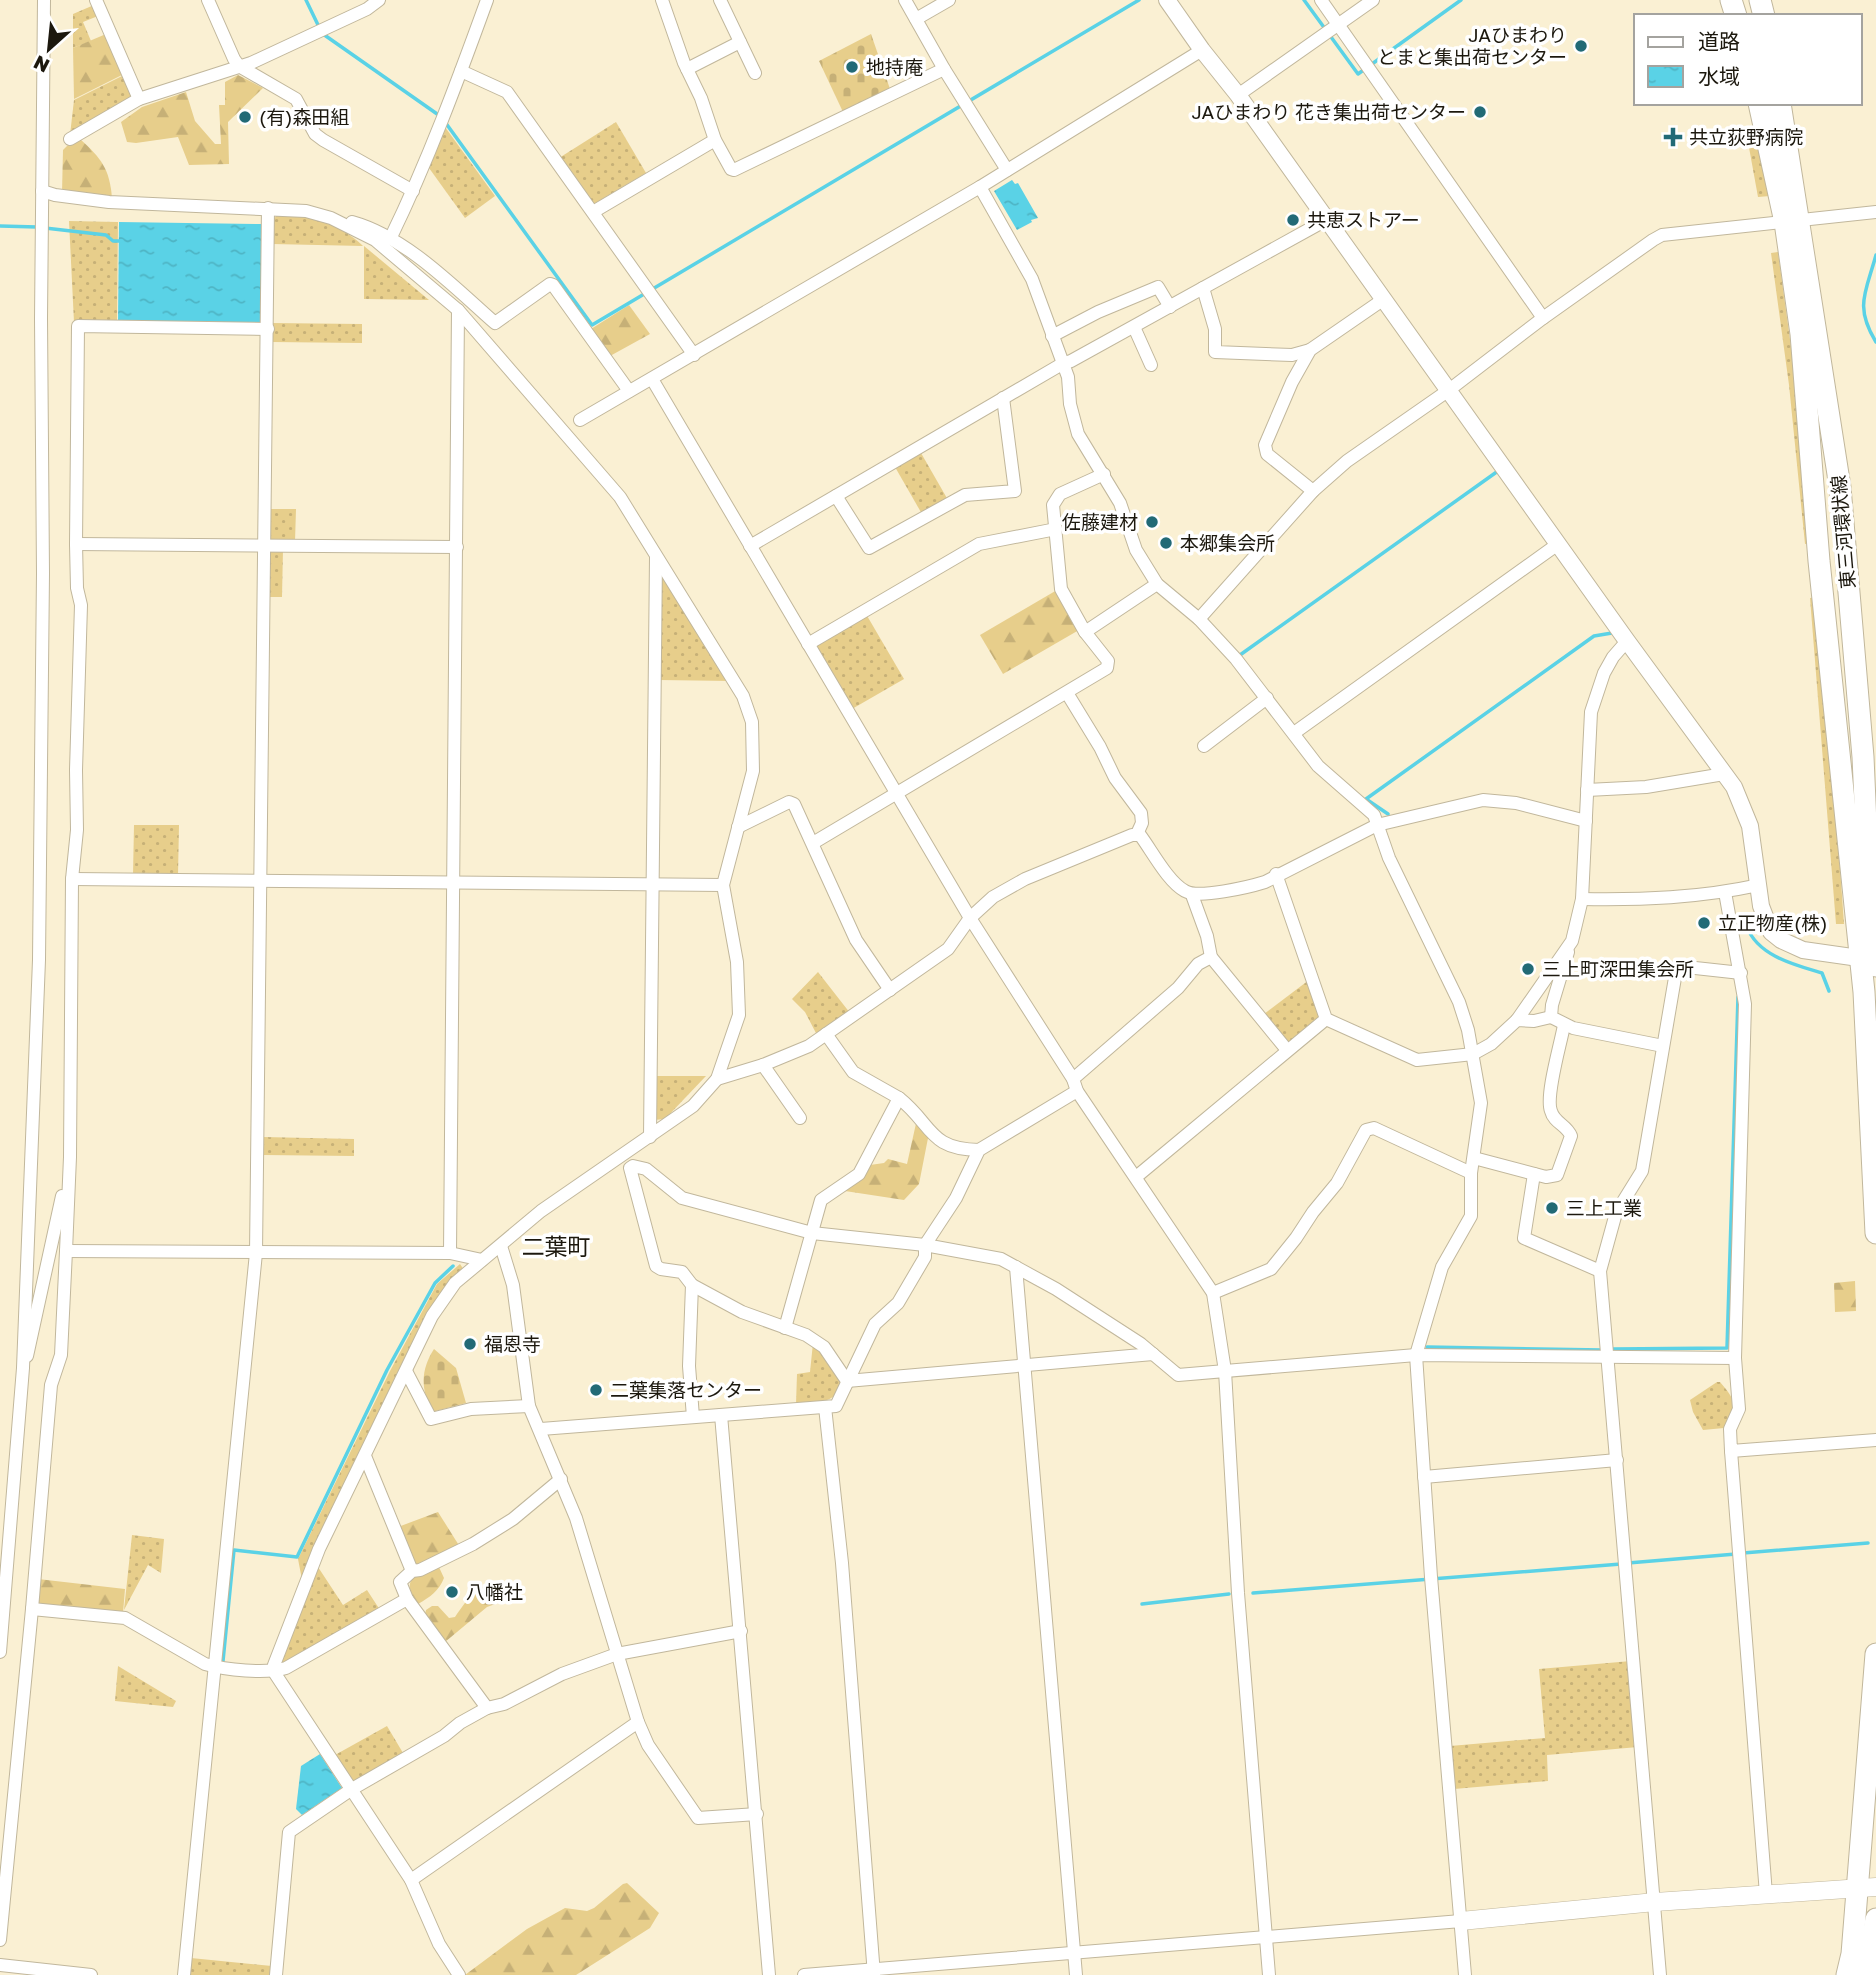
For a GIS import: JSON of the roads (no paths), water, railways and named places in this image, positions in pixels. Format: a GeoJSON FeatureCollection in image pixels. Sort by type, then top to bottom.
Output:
{"type":"FeatureCollection","features":[{"type":"Feature","properties":{"kind":"main road","name":"東三河環状線"},"geometry":{"type":"LineString","coordinates":[[1760,105],[1792,221]]}},
{"type":"Feature","properties":{"kind":"main road","name":"東三河環状線"},"geometry":{"type":"LineString","coordinates":[[1780,105],[1792,221],[1840,487],[1863,757],[1872,963],[1864,992],[1876,1233]]}},
{"type":"Feature","properties":{"kind":"main road"},"geometry":{"type":"LineString","coordinates":[[1847,1975],[1866,1888],[1876,1654]]}},
{"type":"Feature","properties":{"kind":"main road"},"geometry":{"type":"LineString","coordinates":[[1461,1921],[1655,1902],[1866,1888]]}},
{"type":"Feature","properties":{"kind":"main road"},"geometry":{"type":"LineString","coordinates":[[1866,1975],[1876,1919]]}},
{"type":"Feature","properties":{"kind":"street"},"geometry":{"type":"LineString","coordinates":[[0,1651],[23,1368],[39,960],[44,0]]}},
{"type":"Feature","properties":{"kind":"street"},"geometry":{"type":"LineString","coordinates":[[96,0],[139,99]]}},
{"type":"Feature","properties":{"kind":"street"},"geometry":{"type":"LineString","coordinates":[[208,0],[239,66],[296,99],[314,134],[413,191]]}},
{"type":"Feature","properties":{"kind":"street"},"geometry":{"type":"LineString","coordinates":[[70,139],[139,99],[251,64],[379,0]]}},
{"type":"Feature","properties":{"kind":"street"},"geometry":{"type":"LineString","coordinates":[[391,237],[413,191],[487,0]]}},
{"type":"Feature","properties":{"kind":"street"},"geometry":{"type":"LineString","coordinates":[[662,0],[715,140],[734,170],[944,69]]}},
{"type":"Feature","properties":{"kind":"street"},"geometry":{"type":"LineString","coordinates":[[720,0],[755,73]]}},
{"type":"Feature","properties":{"kind":"street"},"geometry":{"type":"LineString","coordinates":[[905,0],[1007,170]]}},
{"type":"Feature","properties":{"kind":"street"},"geometry":{"type":"LineString","coordinates":[[916,19],[949,0]]}},
{"type":"Feature","properties":{"kind":"street"},"geometry":{"type":"LineString","coordinates":[[1167,0],[1734,787],[1752,836],[1767,926],[1781,940],[1803,950],[1872,963]]}},
{"type":"Feature","properties":{"kind":"street"},"geometry":{"type":"LineString","coordinates":[[1321,0],[1542,318]]}},
{"type":"Feature","properties":{"kind":"street"},"geometry":{"type":"LineString","coordinates":[[1238,95],[1373,0]]}},
{"type":"Feature","properties":{"kind":"street"},"geometry":{"type":"LineString","coordinates":[[687,69],[740,42]]}},
{"type":"Feature","properties":{"kind":"street"},"geometry":{"type":"LineString","coordinates":[[580,420],[980,187],[1202,50]]}},
{"type":"Feature","properties":{"kind":"street"},"geometry":{"type":"LineString","coordinates":[[461,71],[507,92],[694,355]]}},
{"type":"Feature","properties":{"kind":"street"},"geometry":{"type":"LineString","coordinates":[[593,212],[715,140]]}},
{"type":"Feature","properties":{"kind":"street"},"geometry":{"type":"LineString","coordinates":[[980,187],[1032,279],[1068,377],[1070,404],[1078,435],[1120,503],[1136,550],[1157,584],[1199,620],[1236,659],[1318,766],[1374,815],[1389,858],[1459,1002],[1468,1030],[1481,1103],[1472,1173],[1471,1216],[1443,1267],[1416,1355],[1430,1577],[1465,1975]]}},
{"type":"Feature","properties":{"kind":"street"},"geometry":{"type":"LineString","coordinates":[[42,191],[108,202],[306,211],[369,227],[391,237],[450,283],[495,323],[550,284],[629,391]]}},
{"type":"Feature","properties":{"kind":"street"},"geometry":{"type":"LineString","coordinates":[[184,1975],[256,1253],[268,208]]}},
{"type":"Feature","properties":{"kind":"street"},"geometry":{"type":"LineString","coordinates":[[1199,620],[1313,491],[1347,461],[1662,234],[1876,212]]}},
{"type":"Feature","properties":{"kind":"street"},"geometry":{"type":"LineString","coordinates":[[331,218],[375,240],[458,310],[620,497],[743,696],[752,722],[753,771],[723,885],[737,962],[739,1015],[717,1079],[693,1106],[541,1211],[454,1283],[432,1316],[318,1549],[274,1665],[274,1672],[411,1880],[439,1944],[459,1975]]}},
{"type":"Feature","properties":{"kind":"street"},"geometry":{"type":"LineString","coordinates":[[750,546],[1062,364],[1326,220]]}},
{"type":"Feature","properties":{"kind":"street"},"geometry":{"type":"LineString","coordinates":[[1052,337],[1098,312],[1158,287],[1170,307]]}},
{"type":"Feature","properties":{"kind":"street"},"geometry":{"type":"LineString","coordinates":[[1203,288],[1215,329],[1215,352],[1292,355],[1310,349],[1384,299]]}},
{"type":"Feature","properties":{"kind":"street"},"geometry":{"type":"LineString","coordinates":[[450,1253],[458,310]]}},
{"type":"Feature","properties":{"kind":"street"},"geometry":{"type":"LineString","coordinates":[[0,1940],[51,1385],[61,1355],[66,1251],[72,879],[77,830],[81,605],[76,588],[78,326],[268,329]]}},
{"type":"Feature","properties":{"kind":"street"},"geometry":{"type":"LineString","coordinates":[[1134,327],[1151,365]]}},
{"type":"Feature","properties":{"kind":"street"},"geometry":{"type":"LineString","coordinates":[[1310,349],[1292,382],[1264,450],[1313,491]]}},
{"type":"Feature","properties":{"kind":"street"},"geometry":{"type":"LineString","coordinates":[[652,379],[970,918],[1075,1085],[1213,1293],[1225,1371],[1238,1593],[1269,1975]]}},
{"type":"Feature","properties":{"kind":"street"},"geometry":{"type":"LineString","coordinates":[[836,496],[869,548],[965,495],[1015,491],[1003,398]]}},
{"type":"Feature","properties":{"kind":"street"},"geometry":{"type":"LineString","coordinates":[[813,843],[1107,668],[1108,661],[1085,632],[1061,589],[1053,505],[1055,499],[1071,488],[1104,474]]}},
{"type":"Feature","properties":{"kind":"street"},"geometry":{"type":"LineString","coordinates":[[808,644],[979,544],[1056,529]]}},
{"type":"Feature","properties":{"kind":"street"},"geometry":{"type":"LineString","coordinates":[[76,544],[457,547]]}},
{"type":"Feature","properties":{"kind":"street"},"geometry":{"type":"LineString","coordinates":[[1294,733],[1558,544]]}},
{"type":"Feature","properties":{"kind":"street"},"geometry":{"type":"LineString","coordinates":[[650,1137],[656,556]]}},
{"type":"Feature","properties":{"kind":"street"},"geometry":{"type":"LineString","coordinates":[[1085,632],[1157,584]]}},
{"type":"Feature","properties":{"kind":"street"},"geometry":{"type":"LineString","coordinates":[[1551,1017],[1582,899],[1589,731],[1594,699],[1604,673],[1627,641]]}},
{"type":"Feature","properties":{"kind":"street"},"geometry":{"type":"LineString","coordinates":[[717,1079],[763,1065],[810,1046],[948,949],[970,918],[993,897],[1025,879],[1137,834],[1142,823],[1141,813],[1115,778],[1100,747],[1067,693]]}},
{"type":"Feature","properties":{"kind":"street"},"geometry":{"type":"LineString","coordinates":[[1204,746],[1267,698]]}},
{"type":"Feature","properties":{"kind":"street"},"geometry":{"type":"LineString","coordinates":[[1587,790],[1646,787],[1724,774]]}},
{"type":"Feature","properties":{"kind":"street"},"geometry":{"type":"LineString","coordinates":[[1192,895],[1250,886],[1377,825],[1483,800],[1516,803],[1586,821]]}},
{"type":"Feature","properties":{"kind":"street"},"geometry":{"type":"LineString","coordinates":[[738,827],[789,802],[794,804],[856,940],[890,990]]}},
{"type":"Feature","properties":{"kind":"street"},"geometry":{"type":"LineString","coordinates":[[1137,834],[1179,887],[1192,895],[1207,936],[1211,957],[1287,1050]]}},
{"type":"Feature","properties":{"kind":"street"},"geometry":{"type":"LineString","coordinates":[[1276,874],[1326,1019],[1412,1058],[1472,1055],[1491,1044],[1517,1020],[1572,941]]}},
{"type":"Feature","properties":{"kind":"street"},"geometry":{"type":"LineString","coordinates":[[72,879],[723,885]]}},
{"type":"Feature","properties":{"kind":"street"},"geometry":{"type":"LineString","coordinates":[[1582,899],[1684,898],[1759,885]]}},
{"type":"Feature","properties":{"kind":"street"},"geometry":{"type":"LineString","coordinates":[[1725,892],[1745,1004],[1735,1358],[1739,1409],[1730,1429],[1766,1894]]}},
{"type":"Feature","properties":{"kind":"street"},"geometry":{"type":"LineString","coordinates":[[541,1429],[836,1406],[875,1324],[898,1303],[919,1269],[925,1257],[925,1245],[956,1198],[979,1150],[1075,1085],[1178,988],[1198,964],[1211,957]]}},
{"type":"Feature","properties":{"kind":"street"},"geometry":{"type":"LineString","coordinates":[[1660,1975],[1600,1271],[1616,1213],[1642,1171],[1677,966],[1741,973]]}},
{"type":"Feature","properties":{"kind":"street"},"geometry":{"type":"LineString","coordinates":[[1517,1020],[1534,1021],[1551,1017],[1564,1025],[1663,1046]]}},
{"type":"Feature","properties":{"kind":"street"},"geometry":{"type":"LineString","coordinates":[[1136,1177],[1326,1019]]}},
{"type":"Feature","properties":{"kind":"street"},"geometry":{"type":"LineString","coordinates":[[1474,1158],[1546,1177],[1557,1175],[1571,1136],[1569,1130],[1553,1117],[1549,1103],[1564,1025]]}},
{"type":"Feature","properties":{"kind":"street"},"geometry":{"type":"LineString","coordinates":[[825,1034],[853,1072],[899,1098],[911,1108],[930,1132],[946,1145],[958,1149],[979,1150]]}},
{"type":"Feature","properties":{"kind":"street"},"geometry":{"type":"LineString","coordinates":[[763,1065],[800,1118]]}},
{"type":"Feature","properties":{"kind":"street"},"geometry":{"type":"LineString","coordinates":[[785,1328],[821,1200],[859,1174],[899,1098]]}},
{"type":"Feature","properties":{"kind":"street"},"geometry":{"type":"LineString","coordinates":[[1213,1293],[1271,1269],[1337,1184],[1366,1130],[1374,1128],[1472,1173]]}},
{"type":"Feature","properties":{"kind":"street"},"geometry":{"type":"LineString","coordinates":[[847,1381],[824,1347],[806,1335],[742,1312],[692,1285],[682,1272],[656,1266],[630,1168],[633,1166],[646,1169],[682,1198],[813,1233],[985,1254],[1056,1289],[1141,1344],[1178,1375],[1416,1355],[1735,1358]]}},
{"type":"Feature","properties":{"kind":"street"},"geometry":{"type":"LineString","coordinates":[[1534,1174],[1524,1238],[1600,1271]]}},
{"type":"Feature","properties":{"kind":"street"},"geometry":{"type":"LineString","coordinates":[[23,1368],[31,1345],[68,1175]]}},
{"type":"Feature","properties":{"kind":"street"},"geometry":{"type":"LineString","coordinates":[[501,1246],[513,1285],[530,1406],[576,1518],[638,1722],[648,1745],[698,1818],[757,1814]]}},
{"type":"Feature","properties":{"kind":"street"},"geometry":{"type":"LineString","coordinates":[[66,1251],[450,1253],[482,1261]]}},
{"type":"Feature","properties":{"kind":"street"},"geometry":{"type":"LineString","coordinates":[[1016,1267],[1076,1975]]}},
{"type":"Feature","properties":{"kind":"street"},"geometry":{"type":"LineString","coordinates":[[692,1285],[689,1340],[693,1418]]}},
{"type":"Feature","properties":{"kind":"street"},"geometry":{"type":"LineString","coordinates":[[847,1381],[1153,1354]]}},
{"type":"Feature","properties":{"kind":"street"},"geometry":{"type":"LineString","coordinates":[[406,1371],[431,1419],[471,1409],[530,1406]]}},
{"type":"Feature","properties":{"kind":"street"},"geometry":{"type":"LineString","coordinates":[[825,1407],[842,1563],[874,1972]]}},
{"type":"Feature","properties":{"kind":"street"},"geometry":{"type":"LineString","coordinates":[[722,1415],[769,1975]]}},
{"type":"Feature","properties":{"kind":"street"},"geometry":{"type":"LineString","coordinates":[[1731,1451],[1876,1440]]}},
{"type":"Feature","properties":{"kind":"street"},"geometry":{"type":"LineString","coordinates":[[365,1456],[412,1571]]}},
{"type":"Feature","properties":{"kind":"street"},"geometry":{"type":"LineString","coordinates":[[1424,1477],[1617,1460]]}},
{"type":"Feature","properties":{"kind":"street"},"geometry":{"type":"LineString","coordinates":[[487,1707],[407,1599],[400,1582],[412,1571],[420,1570],[473,1544],[503,1526],[561,1479]]}},
{"type":"Feature","properties":{"kind":"street"},"geometry":{"type":"LineString","coordinates":[[32,1609],[131,1619],[205,1664],[274,1672],[286,1668],[407,1599]]}},
{"type":"Feature","properties":{"kind":"street"},"geometry":{"type":"LineString","coordinates":[[276,1975],[289,1832],[352,1789],[444,1736],[487,1707],[504,1704],[562,1674],[617,1654],[741,1632]]}},
{"type":"Feature","properties":{"kind":"street"},"geometry":{"type":"LineString","coordinates":[[411,1880],[638,1722]]}},
{"type":"Feature","properties":{"kind":"street"},"geometry":{"type":"LineString","coordinates":[[804,1975],[874,1972],[1461,1921]]}},
{"type":"Feature","properties":{"kind":"street"},"geometry":{"type":"LineString","coordinates":[[0,1965],[91,1975]]}},
{"type":"Feature","properties":{"kind":"water"},"geometry":{"type":"Polygon","coordinates":[[[1012,180],[1015,184],[1018,183],[1038,218],[1017,230],[994,191],[1012,180]]]}},
{"type":"Feature","properties":{"kind":"water"},"geometry":{"type":"Polygon","coordinates":[[[119,222],[263,224],[262,324],[118,322],[119,222]]]}},
{"type":"Feature","properties":{"kind":"water"},"geometry":{"type":"Polygon","coordinates":[[[320,1754],[342,1788],[302,1815],[296,1809],[301,1766],[320,1754]]]}},
{"type":"Feature","properties":{"kind":"waterway"},"geometry":{"type":"LineString","coordinates":[[306,0],[319,27]]}},
{"type":"Feature","properties":{"kind":"waterway"},"geometry":{"type":"LineString","coordinates":[[445,122],[592,325],[1139,0]]}},
{"type":"Feature","properties":{"kind":"waterway"},"geometry":{"type":"LineString","coordinates":[[1304,0],[1358,74],[1461,0]]}},
{"type":"Feature","properties":{"kind":"waterway"},"geometry":{"type":"LineString","coordinates":[[323,34],[440,116]]}},
{"type":"Feature","properties":{"kind":"waterway"},"geometry":{"type":"LineString","coordinates":[[0,226],[37,227]]}},
{"type":"Feature","properties":{"kind":"waterway"},"geometry":{"type":"LineString","coordinates":[[45,228],[106,235],[113,241],[122,241]]}},
{"type":"Feature","properties":{"kind":"waterway"},"geometry":{"type":"LineString","coordinates":[[1876,255],[1864,299],[1865,318],[1876,342]]}},
{"type":"Feature","properties":{"kind":"waterway"},"geometry":{"type":"LineString","coordinates":[[1240,655],[1498,471]]}},
{"type":"Feature","properties":{"kind":"waterway"},"geometry":{"type":"LineString","coordinates":[[1388,814],[1366,799],[1594,636],[1612,633]]}},
{"type":"Feature","properties":{"kind":"waterway"},"geometry":{"type":"LineString","coordinates":[[1742,926],[1747,927],[1752,937],[1778,958],[1822,973],[1829,991]]}},
{"type":"Feature","properties":{"kind":"waterway"},"geometry":{"type":"LineString","coordinates":[[1613,1349],[1727,1348],[1738,997]]}},
{"type":"Feature","properties":{"kind":"waterway"},"geometry":{"type":"LineString","coordinates":[[223,1661],[234,1550],[297,1557],[387,1370],[435,1283],[453,1266]]}},
{"type":"Feature","properties":{"kind":"waterway"},"geometry":{"type":"LineString","coordinates":[[1427,1347],[1602,1350]]}},
{"type":"Feature","properties":{"kind":"waterway"},"geometry":{"type":"LineString","coordinates":[[1743,1553],[1868,1543]]}},
{"type":"Feature","properties":{"kind":"waterway"},"geometry":{"type":"LineString","coordinates":[[1628,1563],[1736,1554]]}},
{"type":"Feature","properties":{"kind":"waterway"},"geometry":{"type":"LineString","coordinates":[[1253,1593],[1621,1564]]}},
{"type":"Feature","properties":{"kind":"waterway"},"geometry":{"type":"LineString","coordinates":[[1142,1604],[1229,1594]]}},
{"type":"Feature","properties":{"kind":"place","name":"JAひまわり とまと集出荷センター"},"geometry":{"type":"Point","coordinates":[1581,46]}},
{"type":"Feature","properties":{"kind":"place","name":"地持庵"},"geometry":{"type":"Point","coordinates":[852,67]}},
{"type":"Feature","properties":{"kind":"place","name":"JAひまわり 花き集出荷センター"},"geometry":{"type":"Point","coordinates":[1480,112]}},
{"type":"Feature","properties":{"kind":"place","name":"(有)森田組"},"geometry":{"type":"Point","coordinates":[245,117]}},
{"type":"Feature","properties":{"kind":"place","name":"共立荻野病院"},"geometry":{"type":"Point","coordinates":[1673,137]}},
{"type":"Feature","properties":{"kind":"place","name":"共恵ストアー"},"geometry":{"type":"Point","coordinates":[1293,220]}},
{"type":"Feature","properties":{"kind":"place","name":"佐藤建材"},"geometry":{"type":"Point","coordinates":[1152,522]}},
{"type":"Feature","properties":{"kind":"place","name":"本郷集会所"},"geometry":{"type":"Point","coordinates":[1166,543]}},
{"type":"Feature","properties":{"kind":"place","name":"立正物産(株)"},"geometry":{"type":"Point","coordinates":[1704,923]}},
{"type":"Feature","properties":{"kind":"place","name":"三上町深田集会所"},"geometry":{"type":"Point","coordinates":[1528,969]}},
{"type":"Feature","properties":{"kind":"place","name":"三上工業"},"geometry":{"type":"Point","coordinates":[1552,1208]}},
{"type":"Feature","properties":{"kind":"place","name":"福恩寺"},"geometry":{"type":"Point","coordinates":[470,1344]}},
{"type":"Feature","properties":{"kind":"place","name":"二葉集落センター"},"geometry":{"type":"Point","coordinates":[596,1390]}},
{"type":"Feature","properties":{"kind":"place","name":"八幡社"},"geometry":{"type":"Point","coordinates":[452,1592]}},
{"type":"Feature","properties":{"kind":"district","name":"二葉町"},"geometry":{"type":"Point","coordinates":[556,1247]}}]}
